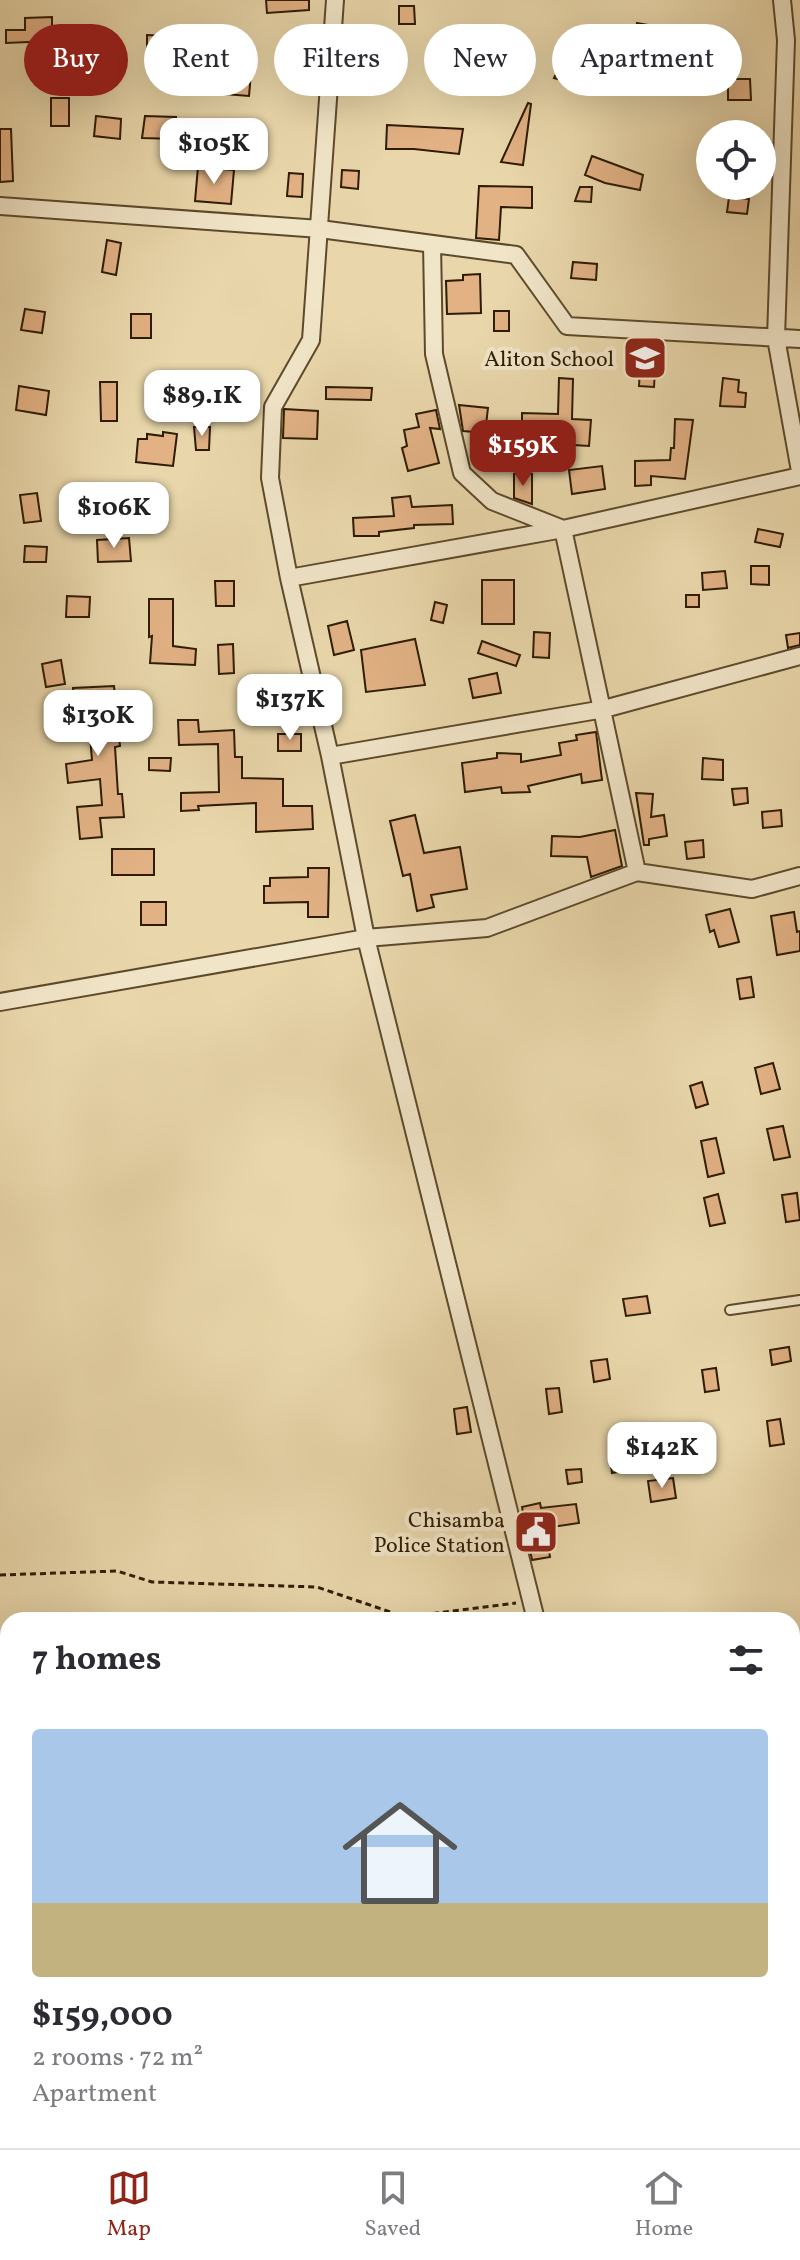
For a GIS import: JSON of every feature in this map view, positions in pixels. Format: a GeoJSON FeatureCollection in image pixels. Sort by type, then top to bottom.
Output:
{"type":"FeatureCollection","features":[{"type":"Feature","properties":{"kind":"street"},"geometry":{"type":"LineString","coordinates":[[335,0],[311,340],[273,407],[270,478],[366,938],[534,1612]]}},
{"type":"Feature","properties":{"kind":"street"},"geometry":{"type":"LineString","coordinates":[[289,578],[563,529],[800,473],[776,338],[786,40],[782,0]]}},
{"type":"Feature","properties":{"kind":"street"},"geometry":{"type":"LineString","coordinates":[[0,206],[320,229],[516,255],[567,326],[800,339]]}},
{"type":"Feature","properties":{"kind":"street"},"geometry":{"type":"LineString","coordinates":[[432,244],[434,354],[462,473],[492,501],[563,529]]}},
{"type":"Feature","properties":{"kind":"street"},"geometry":{"type":"LineString","coordinates":[[563,529],[637,872]]}},
{"type":"Feature","properties":{"kind":"street"},"geometry":{"type":"LineString","coordinates":[[330,756],[604,709],[800,656]]}},
{"type":"Feature","properties":{"kind":"street"},"geometry":{"type":"LineString","coordinates":[[0,1002],[366,938],[487,928],[637,872],[752,889],[800,876]]}},
{"type":"Feature","properties":{"kind":"lane"},"geometry":{"type":"LineString","coordinates":[[730,1310],[800,1300]]}},
{"type":"Feature","properties":{"kind":"path"},"geometry":{"type":"LineString","coordinates":[[0,1575],[117,1571],[152,1582],[317,1587],[390,1612]]}},
{"type":"Feature","properties":{"kind":"path"},"geometry":{"type":"LineString","coordinates":[[444,1612],[531,1601]]}},
{"type":"Feature","properties":{"kind":"building"},"geometry":{"type":"Polygon","coordinates":[[[266,0],[309,0],[309,10],[267,13],[266,0]]]}},
{"type":"Feature","properties":{"kind":"building"},"geometry":{"type":"Polygon","coordinates":[[[399,6],[414,6],[415,24],[399,24],[399,6]]]}},
{"type":"Feature","properties":{"kind":"building"},"geometry":{"type":"Polygon","coordinates":[[[52,17],[52,24],[25,24],[25,18],[52,17]]]}},
{"type":"Feature","properties":{"kind":"building"},"geometry":{"type":"Polygon","coordinates":[[[6,30],[24,30],[24,42],[6,43],[6,30]]]}},
{"type":"Feature","properties":{"kind":"building"},"geometry":{"type":"Polygon","coordinates":[[[742,79],[750,79],[751,100],[728,100],[728,96],[742,96],[742,79]]]}},
{"type":"Feature","properties":{"kind":"building"},"geometry":{"type":"Polygon","coordinates":[[[51,98],[69,98],[69,126],[51,126],[51,98]]]}},
{"type":"Feature","properties":{"kind":"building"},"geometry":{"type":"Polygon","coordinates":[[[528,103],[531,104],[523,165],[501,162],[528,103]]]}},
{"type":"Feature","properties":{"kind":"building"},"geometry":{"type":"Polygon","coordinates":[[[96,116],[121,119],[120,139],[94,136],[96,116]]]}},
{"type":"Feature","properties":{"kind":"building"},"geometry":{"type":"Polygon","coordinates":[[[145,116],[176,117],[176,139],[142,138],[145,116]]]}},
{"type":"Feature","properties":{"kind":"building"},"geometry":{"type":"Polygon","coordinates":[[[387,125],[463,129],[459,154],[386,149],[387,125]]]}},
{"type":"Feature","properties":{"kind":"building"},"geometry":{"type":"Polygon","coordinates":[[[0,129],[11,129],[13,181],[0,182],[0,129]]]}},
{"type":"Feature","properties":{"kind":"building"},"geometry":{"type":"Polygon","coordinates":[[[592,156],[643,175],[640,190],[605,183],[585,175],[592,156]]]}},
{"type":"Feature","properties":{"kind":"building"},"geometry":{"type":"Polygon","coordinates":[[[198,167],[234,170],[231,204],[195,201],[198,167]]]}},
{"type":"Feature","properties":{"kind":"building"},"geometry":{"type":"Polygon","coordinates":[[[342,170],[359,171],[358,189],[341,187],[342,170]]]}},
{"type":"Feature","properties":{"kind":"building"},"geometry":{"type":"Polygon","coordinates":[[[289,173],[303,174],[302,197],[287,196],[289,173]]]}},
{"type":"Feature","properties":{"kind":"building"},"geometry":{"type":"Polygon","coordinates":[[[479,186],[532,187],[532,208],[501,207],[499,240],[476,238],[479,186]]]}},
{"type":"Feature","properties":{"kind":"building"},"geometry":{"type":"Polygon","coordinates":[[[580,187],[592,187],[591,202],[575,201],[580,187]]]}},
{"type":"Feature","properties":{"kind":"building"},"geometry":{"type":"Polygon","coordinates":[[[729,200],[749,200],[747,214],[727,212],[729,200]]]}},
{"type":"Feature","properties":{"kind":"building"},"geometry":{"type":"Polygon","coordinates":[[[107,240],[121,243],[116,275],[102,272],[107,240]]]}},
{"type":"Feature","properties":{"kind":"building"},"geometry":{"type":"Polygon","coordinates":[[[573,262],[597,264],[596,280],[571,278],[573,262]]]}},
{"type":"Feature","properties":{"kind":"building"},"geometry":{"type":"Polygon","coordinates":[[[480,274],[481,313],[447,314],[446,281],[463,280],[463,275],[480,274]]]}},
{"type":"Feature","properties":{"kind":"building"},"geometry":{"type":"Polygon","coordinates":[[[25,309],[45,312],[42,333],[21,330],[25,309]]]}},
{"type":"Feature","properties":{"kind":"building"},"geometry":{"type":"Polygon","coordinates":[[[494,311],[509,311],[509,331],[494,331],[494,311]]]}},
{"type":"Feature","properties":{"kind":"building"},"geometry":{"type":"Polygon","coordinates":[[[131,314],[151,314],[151,338],[131,338],[131,314]]]}},
{"type":"Feature","properties":{"kind":"building"},"geometry":{"type":"Polygon","coordinates":[[[641,352],[656,353],[654,387],[639,386],[641,352]]]}},
{"type":"Feature","properties":{"kind":"building"},"geometry":{"type":"Polygon","coordinates":[[[559,378],[573,379],[572,419],[591,420],[589,446],[557,444],[558,431],[522,430],[522,413],[558,414],[559,378]]]}},
{"type":"Feature","properties":{"kind":"building"},"geometry":{"type":"Polygon","coordinates":[[[723,378],[739,380],[738,392],[746,393],[745,407],[720,406],[723,378]]]}},
{"type":"Feature","properties":{"kind":"building"},"geometry":{"type":"Polygon","coordinates":[[[100,382],[117,382],[117,421],[101,421],[100,382]]]}},
{"type":"Feature","properties":{"kind":"building"},"geometry":{"type":"Polygon","coordinates":[[[19,386],[49,391],[46,415],[16,410],[19,386]]]}},
{"type":"Feature","properties":{"kind":"building"},"geometry":{"type":"Polygon","coordinates":[[[326,387],[372,388],[371,400],[326,399],[326,387]]]}},
{"type":"Feature","properties":{"kind":"building"},"geometry":{"type":"Polygon","coordinates":[[[459,405],[488,408],[485,433],[463,431],[459,405]]]}},
{"type":"Feature","properties":{"kind":"building"},"geometry":{"type":"Polygon","coordinates":[[[284,409],[318,411],[317,439],[283,438],[284,409]]]}},
{"type":"Feature","properties":{"kind":"building"},"geometry":{"type":"Polygon","coordinates":[[[436,410],[440,429],[430,428],[439,463],[408,471],[402,448],[407,446],[404,430],[419,427],[416,414],[436,410]]]}},
{"type":"Feature","properties":{"kind":"building"},"geometry":{"type":"Polygon","coordinates":[[[675,419],[693,420],[685,479],[651,476],[651,485],[635,486],[635,461],[670,460],[671,448],[674,448],[675,419]]]}},
{"type":"Feature","properties":{"kind":"building"},"geometry":{"type":"Polygon","coordinates":[[[194,427],[210,427],[209,450],[196,450],[194,427]]]}},
{"type":"Feature","properties":{"kind":"building"},"geometry":{"type":"Polygon","coordinates":[[[163,432],[177,434],[173,466],[136,462],[138,439],[147,439],[147,434],[163,436],[163,432]]]}},
{"type":"Feature","properties":{"kind":"building"},"geometry":{"type":"Polygon","coordinates":[[[602,466],[605,489],[572,494],[569,470],[602,466]]]}},
{"type":"Feature","properties":{"kind":"building"},"geometry":{"type":"Polygon","coordinates":[[[514,474],[532,474],[532,504],[514,498],[514,474]]]}},
{"type":"Feature","properties":{"kind":"building"},"geometry":{"type":"Polygon","coordinates":[[[37,493],[41,521],[24,523],[20,495],[37,493]]]}},
{"type":"Feature","properties":{"kind":"building"},"geometry":{"type":"Polygon","coordinates":[[[410,496],[412,507],[452,505],[453,524],[414,525],[414,528],[379,532],[379,536],[354,536],[353,518],[394,516],[392,498],[410,496]]]}},
{"type":"Feature","properties":{"kind":"building"},"geometry":{"type":"Polygon","coordinates":[[[110,497],[131,498],[130,515],[109,514],[110,497]]]}},
{"type":"Feature","properties":{"kind":"building"},"geometry":{"type":"Polygon","coordinates":[[[758,529],[783,534],[780,547],[755,542],[758,529]]]}},
{"type":"Feature","properties":{"kind":"building"},"geometry":{"type":"Polygon","coordinates":[[[129,538],[131,561],[98,562],[97,540],[129,538]]]}},
{"type":"Feature","properties":{"kind":"building"},"geometry":{"type":"Polygon","coordinates":[[[25,546],[47,547],[46,562],[24,562],[25,546]]]}},
{"type":"Feature","properties":{"kind":"building"},"geometry":{"type":"Polygon","coordinates":[[[751,566],[769,566],[769,585],[751,584],[751,566]]]}},
{"type":"Feature","properties":{"kind":"building"},"geometry":{"type":"Polygon","coordinates":[[[725,571],[727,588],[703,590],[702,573],[725,571]]]}},
{"type":"Feature","properties":{"kind":"building"},"geometry":{"type":"Polygon","coordinates":[[[482,580],[514,580],[514,624],[482,624],[482,580]]]}},
{"type":"Feature","properties":{"kind":"building"},"geometry":{"type":"Polygon","coordinates":[[[215,581],[234,581],[234,606],[216,606],[215,581]]]}},
{"type":"Feature","properties":{"kind":"building"},"geometry":{"type":"Polygon","coordinates":[[[686,595],[699,595],[699,607],[686,607],[686,595]]]}},
{"type":"Feature","properties":{"kind":"building"},"geometry":{"type":"Polygon","coordinates":[[[67,596],[90,597],[89,617],[66,617],[67,596]]]}},
{"type":"Feature","properties":{"kind":"building"},"geometry":{"type":"Polygon","coordinates":[[[149,599],[173,599],[173,646],[196,649],[195,665],[150,663],[152,636],[149,637],[149,599]]]}},
{"type":"Feature","properties":{"kind":"building"},"geometry":{"type":"Polygon","coordinates":[[[435,602],[447,605],[443,623],[431,620],[435,602]]]}},
{"type":"Feature","properties":{"kind":"building"},"geometry":{"type":"Polygon","coordinates":[[[347,621],[354,650],[334,655],[328,626],[347,621]]]}},
{"type":"Feature","properties":{"kind":"building"},"geometry":{"type":"Polygon","coordinates":[[[534,632],[550,633],[549,658],[533,657],[534,632]]]}},
{"type":"Feature","properties":{"kind":"building"},"geometry":{"type":"Polygon","coordinates":[[[800,633],[800,645],[788,648],[786,635],[800,633]]]}},
{"type":"Feature","properties":{"kind":"building"},"geometry":{"type":"Polygon","coordinates":[[[415,639],[425,685],[366,692],[361,650],[415,639]]]}},
{"type":"Feature","properties":{"kind":"building"},"geometry":{"type":"Polygon","coordinates":[[[482,641],[520,655],[516,666],[478,653],[482,641]]]}},
{"type":"Feature","properties":{"kind":"building"},"geometry":{"type":"Polygon","coordinates":[[[233,644],[234,673],[219,674],[218,645],[233,644]]]}},
{"type":"Feature","properties":{"kind":"building"},"geometry":{"type":"Polygon","coordinates":[[[61,660],[65,684],[46,687],[42,664],[61,660]]]}},
{"type":"Feature","properties":{"kind":"building"},"geometry":{"type":"Polygon","coordinates":[[[497,673],[501,693],[473,698],[469,679],[497,673]]]}},
{"type":"Feature","properties":{"kind":"building"},"geometry":{"type":"Polygon","coordinates":[[[114,686],[120,746],[115,747],[118,794],[122,794],[124,817],[100,818],[102,837],[80,839],[77,807],[102,805],[100,779],[68,783],[66,764],[92,760],[88,713],[75,714],[73,688],[114,686]]]}},
{"type":"Feature","properties":{"kind":"building"},"geometry":{"type":"Polygon","coordinates":[[[178,720],[198,720],[199,732],[234,730],[235,757],[242,757],[242,778],[283,779],[283,806],[312,806],[313,829],[256,832],[256,803],[198,806],[199,810],[181,811],[181,793],[219,792],[218,744],[179,745],[178,720]]]}},
{"type":"Feature","properties":{"kind":"building"},"geometry":{"type":"Polygon","coordinates":[[[596,732],[602,780],[582,783],[581,774],[528,786],[530,792],[502,793],[501,787],[465,792],[462,763],[497,758],[497,753],[521,754],[521,762],[561,755],[559,743],[577,740],[576,735],[596,732]]]}},
{"type":"Feature","properties":{"kind":"building"},"geometry":{"type":"Polygon","coordinates":[[[278,734],[301,734],[301,751],[278,751],[278,734]]]}},
{"type":"Feature","properties":{"kind":"building"},"geometry":{"type":"Polygon","coordinates":[[[149,758],[171,758],[170,771],[149,770],[149,758]]]}},
{"type":"Feature","properties":{"kind":"building"},"geometry":{"type":"Polygon","coordinates":[[[703,758],[723,760],[723,780],[702,779],[703,758]]]}},
{"type":"Feature","properties":{"kind":"building"},"geometry":{"type":"Polygon","coordinates":[[[747,788],[748,803],[734,805],[732,789],[747,788]]]}},
{"type":"Feature","properties":{"kind":"building"},"geometry":{"type":"Polygon","coordinates":[[[636,793],[653,794],[651,817],[664,815],[667,836],[649,839],[649,845],[644,845],[636,793]]]}},
{"type":"Feature","properties":{"kind":"building"},"geometry":{"type":"Polygon","coordinates":[[[781,810],[782,826],[763,828],[762,812],[781,810]]]}},
{"type":"Feature","properties":{"kind":"building"},"geometry":{"type":"Polygon","coordinates":[[[415,815],[424,853],[460,847],[467,889],[431,895],[434,907],[417,911],[410,874],[403,876],[390,821],[415,815]]]}},
{"type":"Feature","properties":{"kind":"building"},"geometry":{"type":"Polygon","coordinates":[[[615,830],[622,866],[591,877],[587,857],[551,856],[552,836],[580,837],[615,830]]]}},
{"type":"Feature","properties":{"kind":"building"},"geometry":{"type":"Polygon","coordinates":[[[703,840],[704,857],[687,859],[685,842],[703,840]]]}},
{"type":"Feature","properties":{"kind":"building"},"geometry":{"type":"Polygon","coordinates":[[[112,849],[154,849],[154,875],[112,875],[112,849]]]}},
{"type":"Feature","properties":{"kind":"building"},"geometry":{"type":"Polygon","coordinates":[[[308,868],[329,868],[328,917],[308,917],[308,902],[264,903],[264,886],[270,886],[270,878],[308,877],[308,868]]]}},
{"type":"Feature","properties":{"kind":"building"},"geometry":{"type":"Polygon","coordinates":[[[141,902],[166,902],[166,925],[141,925],[141,902]]]}},
{"type":"Feature","properties":{"kind":"building"},"geometry":{"type":"Polygon","coordinates":[[[730,909],[739,942],[719,947],[714,930],[710,932],[706,915],[730,909]]]}},
{"type":"Feature","properties":{"kind":"building"},"geometry":{"type":"Polygon","coordinates":[[[794,912],[797,932],[800,931],[800,951],[777,955],[771,916],[794,912]]]}},
{"type":"Feature","properties":{"kind":"building"},"geometry":{"type":"Polygon","coordinates":[[[751,977],[754,997],[740,999],[737,979],[751,977]]]}},
{"type":"Feature","properties":{"kind":"building"},"geometry":{"type":"Polygon","coordinates":[[[773,1063],[780,1089],[761,1094],[755,1068],[773,1063]]]}},
{"type":"Feature","properties":{"kind":"building"},"geometry":{"type":"Polygon","coordinates":[[[702,1082],[708,1104],[696,1108],[690,1086],[702,1082]]]}},
{"type":"Feature","properties":{"kind":"building"},"geometry":{"type":"Polygon","coordinates":[[[783,1126],[790,1157],[774,1160],[767,1129],[783,1126]]]}},
{"type":"Feature","properties":{"kind":"building"},"geometry":{"type":"Polygon","coordinates":[[[716,1138],[724,1173],[708,1177],[701,1141],[716,1138]]]}},
{"type":"Feature","properties":{"kind":"building"},"geometry":{"type":"Polygon","coordinates":[[[797,1193],[800,1220],[786,1222],[782,1195],[797,1193]]]}},
{"type":"Feature","properties":{"kind":"building"},"geometry":{"type":"Polygon","coordinates":[[[718,1194],[725,1223],[710,1226],[704,1198],[718,1194]]]}},
{"type":"Feature","properties":{"kind":"building"},"geometry":{"type":"Polygon","coordinates":[[[647,1296],[650,1313],[626,1316],[623,1299],[647,1296]]]}},
{"type":"Feature","properties":{"kind":"building"},"geometry":{"type":"Polygon","coordinates":[[[789,1347],[791,1361],[772,1365],[770,1350],[789,1347]]]}},
{"type":"Feature","properties":{"kind":"building"},"geometry":{"type":"Polygon","coordinates":[[[607,1359],[610,1379],[594,1382],[591,1361],[607,1359]]]}},
{"type":"Feature","properties":{"kind":"building"},"geometry":{"type":"Polygon","coordinates":[[[716,1368],[719,1390],[705,1392],[702,1370],[716,1368]]]}},
{"type":"Feature","properties":{"kind":"building"},"geometry":{"type":"Polygon","coordinates":[[[559,1388],[562,1412],[549,1414],[546,1389],[559,1388]]]}},
{"type":"Feature","properties":{"kind":"building"},"geometry":{"type":"Polygon","coordinates":[[[467,1407],[471,1432],[457,1434],[454,1409],[467,1407]]]}},
{"type":"Feature","properties":{"kind":"building"},"geometry":{"type":"Polygon","coordinates":[[[780,1419],[784,1444],[770,1446],[767,1421],[780,1419]]]}},
{"type":"Feature","properties":{"kind":"building"},"geometry":{"type":"Polygon","coordinates":[[[626,1455],[628,1470],[612,1473],[610,1457],[626,1455]]]}},
{"type":"Feature","properties":{"kind":"building"},"geometry":{"type":"Polygon","coordinates":[[[581,1469],[582,1482],[568,1484],[566,1470],[581,1469]]]}},
{"type":"Feature","properties":{"kind":"building"},"geometry":{"type":"Polygon","coordinates":[[[673,1478],[676,1498],[651,1502],[648,1481],[673,1478]]]}},
{"type":"Feature","properties":{"kind":"building"},"geometry":{"type":"Polygon","coordinates":[[[540,1503],[541,1508],[576,1504],[579,1523],[545,1528],[550,1557],[532,1560],[522,1507],[540,1503]]]}},
{"type":"Feature","properties":{"kind":"place","name":"Aliton School"},"geometry":{"type":"Point","coordinates":[645,358]}},
{"type":"Feature","properties":{"kind":"place","name":"Chisamba Police Station"},"geometry":{"type":"Point","coordinates":[536,1532]}}]}
